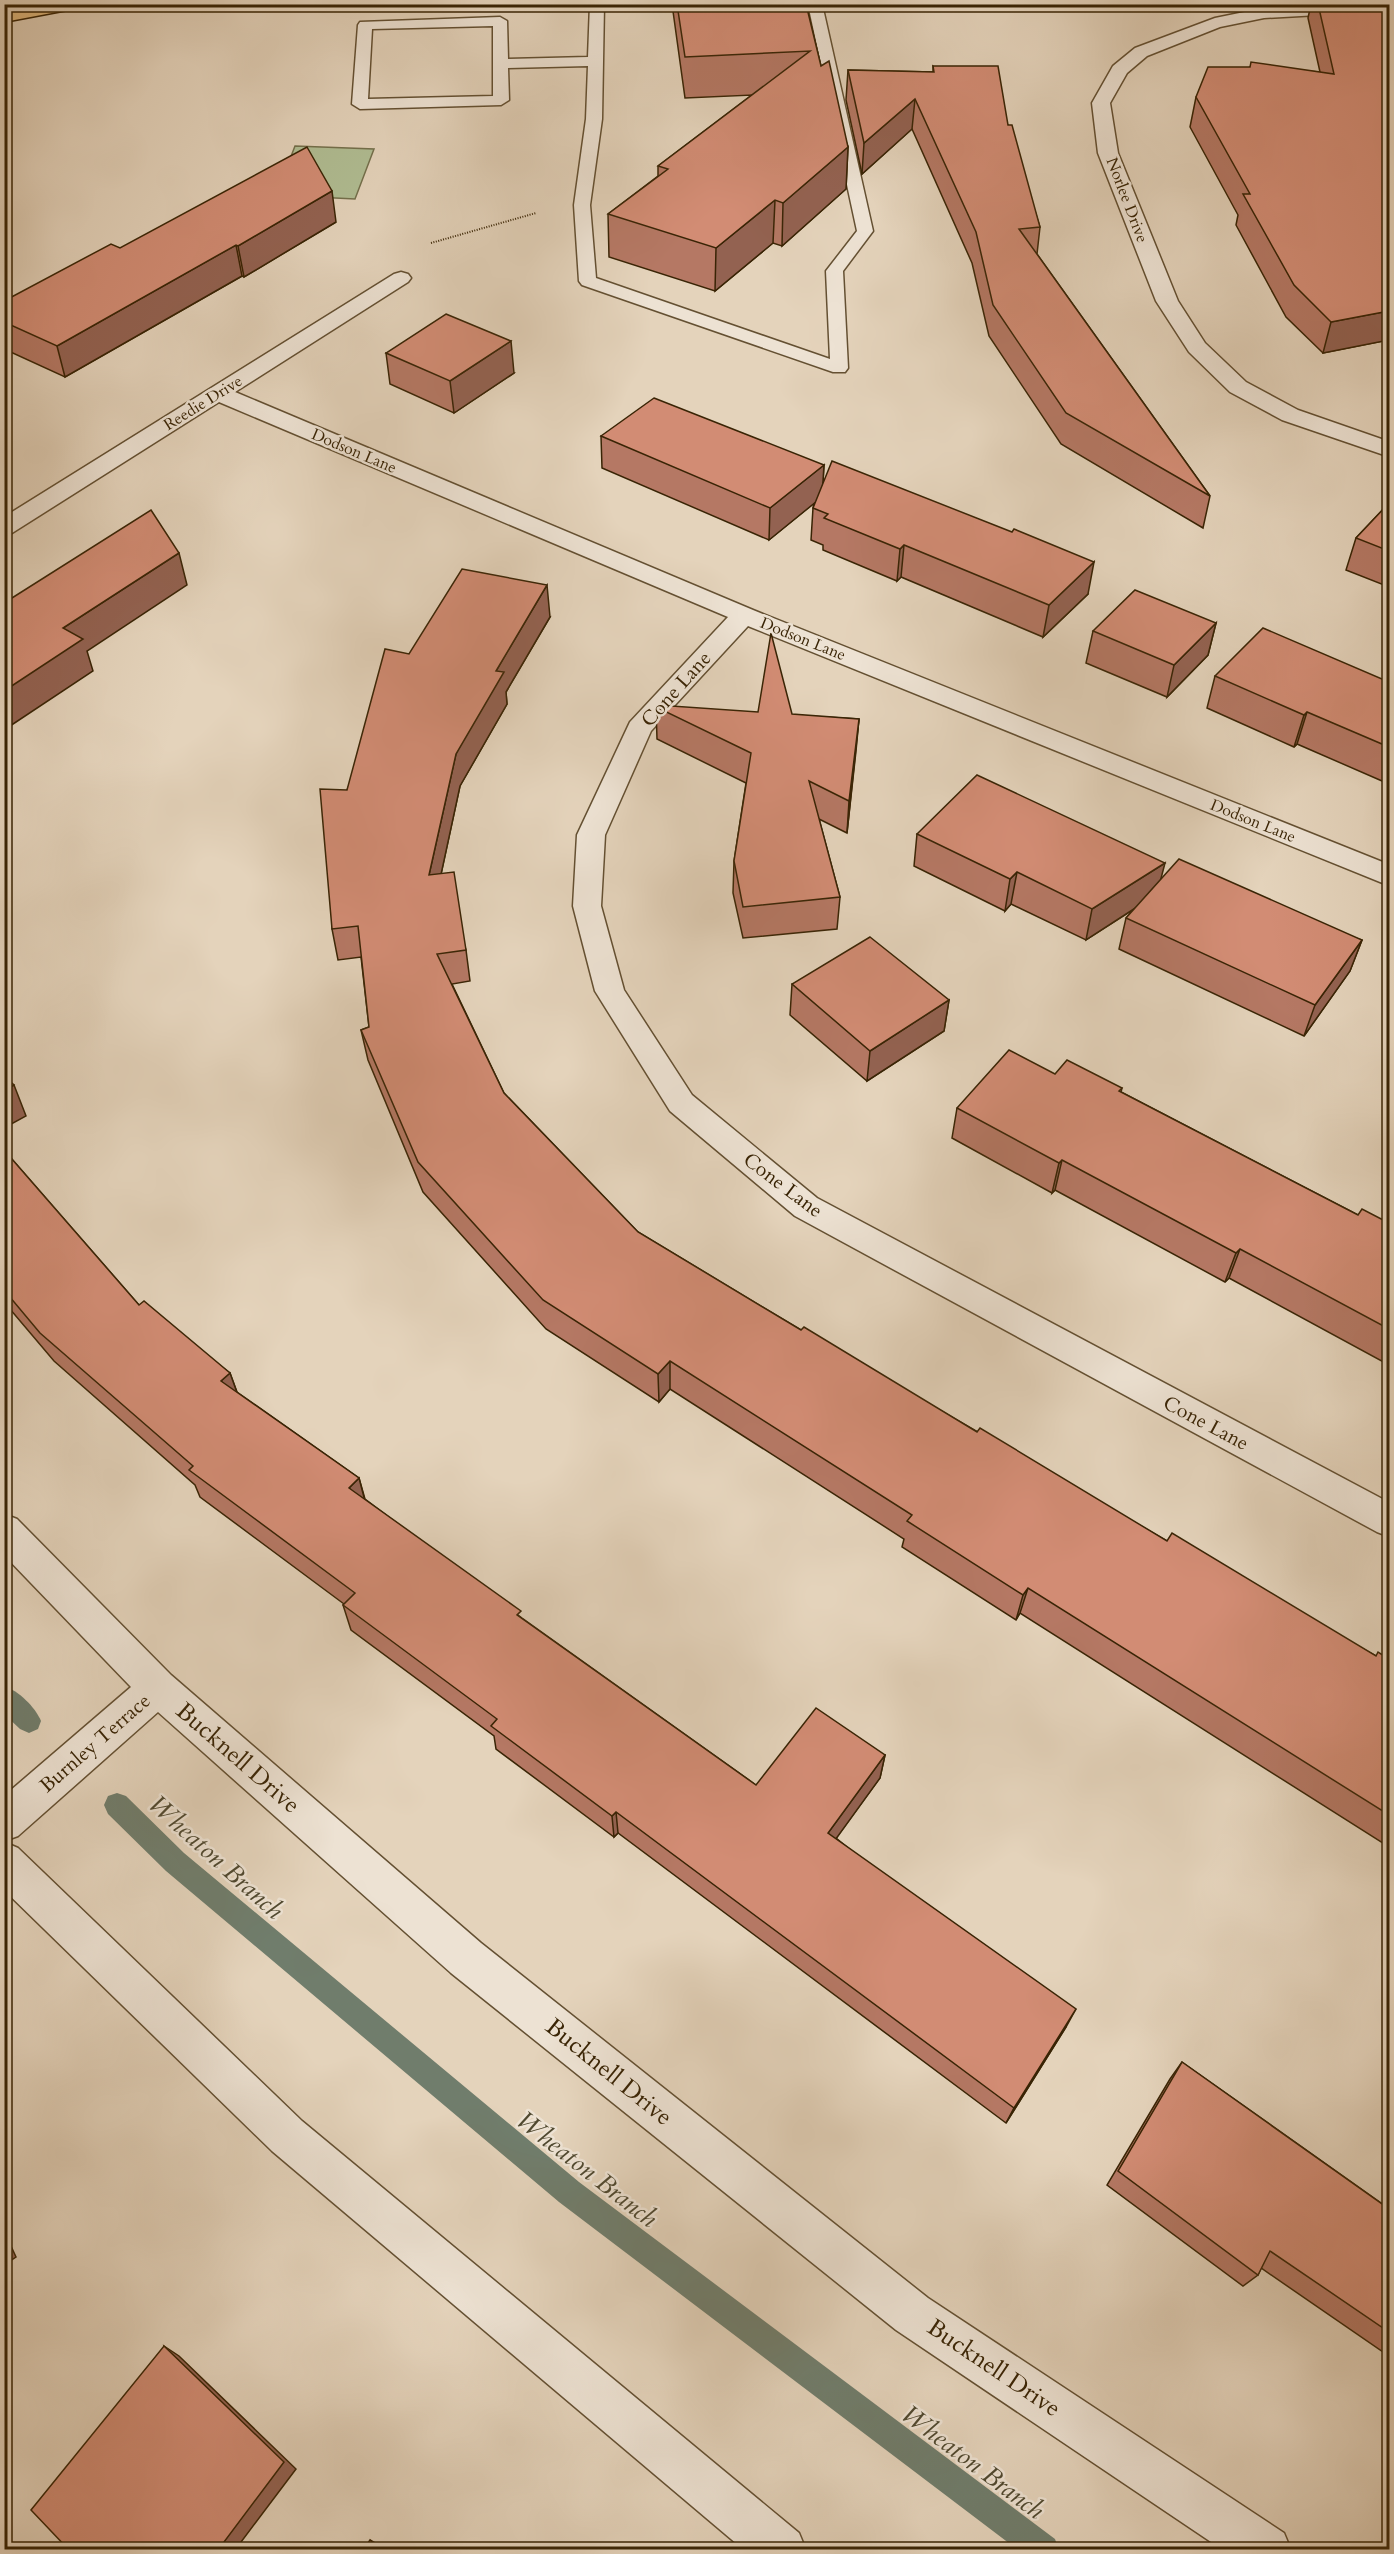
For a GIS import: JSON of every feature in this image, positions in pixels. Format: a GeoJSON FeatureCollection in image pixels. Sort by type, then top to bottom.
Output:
{"type":"FeatureCollection","features":[{"type":"Feature","properties":{"kind":"main road"},"geometry":{"type":"LineString","coordinates":[[4,17],[73,4]]}},
{"type":"Feature","properties":{"kind":"street","name":"Norlee Drive"},"geometry":{"type":"LineString","coordinates":[[1389,6],[1264,14],[1215,23],[1142,52],[1119,70],[1101,103],[1108,153],[1141,238],[1167,301],[1197,347],[1238,387],[1290,415],[1389,450]]}},
{"type":"Feature","properties":{"kind":"street","name":"Reedie Drive"},"geometry":{"type":"LineString","coordinates":[[4,528],[402,278]]}},
{"type":"Feature","properties":{"kind":"street","name":"Dodson Lane"},"geometry":{"type":"LineString","coordinates":[[219,394],[744,615],[1389,876]]}},
{"type":"Feature","properties":{"kind":"street","name":"Cone Lane"},"geometry":{"type":"LineString","coordinates":[[744,615],[639,728],[591,835],[587,906],[610,992],[681,1103],[806,1207],[1389,1521]]}},
{"type":"Feature","properties":{"kind":"street","name":"Bucknell Drive"},"geometry":{"type":"LineString","coordinates":[[4,1530],[158,1688],[466,1958],[912,2314],[1267,2550]]}},
{"type":"Feature","properties":{"kind":"street","name":"Burnley Terrace"},"geometry":{"type":"LineString","coordinates":[[4,1822],[158,1688]]}},
{"type":"Feature","properties":{"kind":"street"},"geometry":{"type":"LineString","coordinates":[[4,1862],[287,2136],[782,2550]]}},
{"type":"Feature","properties":{"kind":"lane"},"geometry":{"type":"LineString","coordinates":[[597,4],[594,119],[582,205],[588,281],[839,368],[834,271],[865,231],[814,4]]}},
{"type":"Feature","properties":{"kind":"lane"},"geometry":{"type":"LineString","coordinates":[[500,21],[501,64],[501,100],[360,104],[365,25],[500,21]]}},
{"type":"Feature","properties":{"kind":"lane"},"geometry":{"type":"LineString","coordinates":[[501,64],[594,61]]}},
{"type":"Feature","properties":{"kind":"path"},"geometry":{"type":"LineString","coordinates":[[428,244],[543,211]]}},
{"type":"Feature","properties":{"kind":"green space"},"geometry":{"type":"Polygon","coordinates":[[[295,146],[374,149],[355,199],[276,195],[295,146]]]}},
{"type":"Feature","properties":{"kind":"building"},"geometry":{"type":"Polygon","coordinates":[[[677,4],[806,4],[821,66],[829,61],[848,147],[783,203],[775,200],[716,248],[608,214],[668,169],[658,166],[810,51],[685,57],[677,4]]]}},
{"type":"Feature","properties":{"kind":"building"},"geometry":{"type":"Polygon","coordinates":[[[1318,4],[1389,4],[1389,311],[1331,322],[1294,285],[1243,194],[1250,194],[1196,97],[1208,67],[1250,67],[1251,62],[1334,74],[1318,4]]]}},
{"type":"Feature","properties":{"kind":"building"},"geometry":{"type":"Polygon","coordinates":[[[933,66],[998,66],[1008,125],[1012,125],[1040,227],[1019,229],[1210,496],[1066,413],[993,305],[976,232],[915,99],[864,143],[848,70],[934,72],[933,66]]]}},
{"type":"Feature","properties":{"kind":"building"},"geometry":{"type":"Polygon","coordinates":[[[307,147],[332,191],[238,246],[236,245],[57,346],[4,322],[4,301],[111,244],[120,248],[307,147]]]}},
{"type":"Feature","properties":{"kind":"building"},"geometry":{"type":"Polygon","coordinates":[[[446,314],[511,341],[450,381],[386,353],[446,314]]]}},
{"type":"Feature","properties":{"kind":"building"},"geometry":{"type":"Polygon","coordinates":[[[654,398],[824,465],[770,508],[601,436],[654,398]]]}},
{"type":"Feature","properties":{"kind":"building"},"geometry":{"type":"Polygon","coordinates":[[[832,461],[1012,532],[1014,529],[1094,562],[1049,605],[904,545],[900,549],[824,518],[828,514],[813,508],[832,461]]]}},
{"type":"Feature","properties":{"kind":"building"},"geometry":{"type":"Polygon","coordinates":[[[1389,503],[1389,551],[1356,538],[1389,503]]]}},
{"type":"Feature","properties":{"kind":"building"},"geometry":{"type":"Polygon","coordinates":[[[151,510],[179,553],[63,628],[83,639],[4,691],[4,603],[151,510]]]}},
{"type":"Feature","properties":{"kind":"building"},"geometry":{"type":"Polygon","coordinates":[[[462,569],[547,585],[496,671],[504,672],[456,754],[429,875],[454,872],[466,950],[437,954],[504,1093],[638,1232],[801,1330],[804,1327],[977,1432],[980,1428],[1167,1541],[1172,1533],[1376,1656],[1378,1652],[1389,1659],[1389,1815],[1028,1588],[1023,1595],[907,1521],[912,1515],[670,1361],[658,1374],[543,1300],[418,1162],[361,1030],[369,1027],[358,926],[332,929],[320,789],[347,790],[385,649],[409,654],[462,569]]]}},
{"type":"Feature","properties":{"kind":"building"},"geometry":{"type":"Polygon","coordinates":[[[1135,590],[1216,623],[1174,665],[1093,631],[1135,590]]]}},
{"type":"Feature","properties":{"kind":"building"},"geometry":{"type":"Polygon","coordinates":[[[1263,628],[1389,682],[1389,747],[1307,712],[1304,715],[1215,676],[1263,628]]]}},
{"type":"Feature","properties":{"kind":"building"},"geometry":{"type":"Polygon","coordinates":[[[771,633],[792,714],[859,719],[849,801],[809,781],[840,897],[743,907],[734,861],[751,753],[656,707],[657,705],[758,712],[771,633]]]}},
{"type":"Feature","properties":{"kind":"building"},"geometry":{"type":"Polygon","coordinates":[[[977,775],[1165,863],[1092,909],[1017,872],[1010,879],[917,834],[977,775]]]}},
{"type":"Feature","properties":{"kind":"building"},"geometry":{"type":"Polygon","coordinates":[[[1179,859],[1362,940],[1315,1005],[1126,918],[1179,859]]]}},
{"type":"Feature","properties":{"kind":"building"},"geometry":{"type":"Polygon","coordinates":[[[870,937],[949,1000],[870,1051],[792,984],[870,937]]]}},
{"type":"Feature","properties":{"kind":"building"},"geometry":{"type":"Polygon","coordinates":[[[1009,1050],[1055,1074],[1067,1060],[1122,1088],[1119,1091],[1358,1215],[1362,1209],[1389,1223],[1389,1329],[1240,1249],[1236,1253],[1062,1160],[1059,1163],[957,1108],[1009,1050]]]}},
{"type":"Feature","properties":{"kind":"building"},"geometry":{"type":"Polygon","coordinates":[[[4,1076],[14,1085],[4,1091],[4,1076]]]}},
{"type":"Feature","properties":{"kind":"building"},"geometry":{"type":"Polygon","coordinates":[[[4,1150],[139,1305],[144,1301],[230,1373],[221,1381],[359,1478],[349,1488],[521,1611],[517,1615],[756,1785],[816,1708],[885,1755],[828,1833],[1076,2009],[1014,2108],[616,1812],[612,1816],[491,1726],[497,1719],[343,1605],[355,1593],[189,1470],[193,1466],[40,1333],[4,1290],[4,1150]]]}},
{"type":"Feature","properties":{"kind":"building"},"geometry":{"type":"Polygon","coordinates":[[[1182,2062],[1389,2209],[1389,2332],[1270,2251],[1258,2275],[1118,2171],[1182,2062]]]}},
{"type":"Feature","properties":{"kind":"building"},"geometry":{"type":"Polygon","coordinates":[[[164,2346],[284,2462],[218,2550],[69,2550],[31,2510],[164,2346]]]}},
{"type":"Feature","properties":{"kind":"building"},"geometry":{"type":"Polygon","coordinates":[[[370,2540],[380,2550],[363,2550],[370,2540]]]}},
{"type":"Feature","properties":{"kind":"waterway","name":"Wheaton Branch"},"geometry":{"type":"LineString","coordinates":[[4,1697],[29,1721]]}},
{"type":"Feature","properties":{"kind":"waterway","name":"Wheaton Branch"},"geometry":{"type":"LineString","coordinates":[[117,1805],[175,1862],[569,2192],[1044,2550]]}}]}
